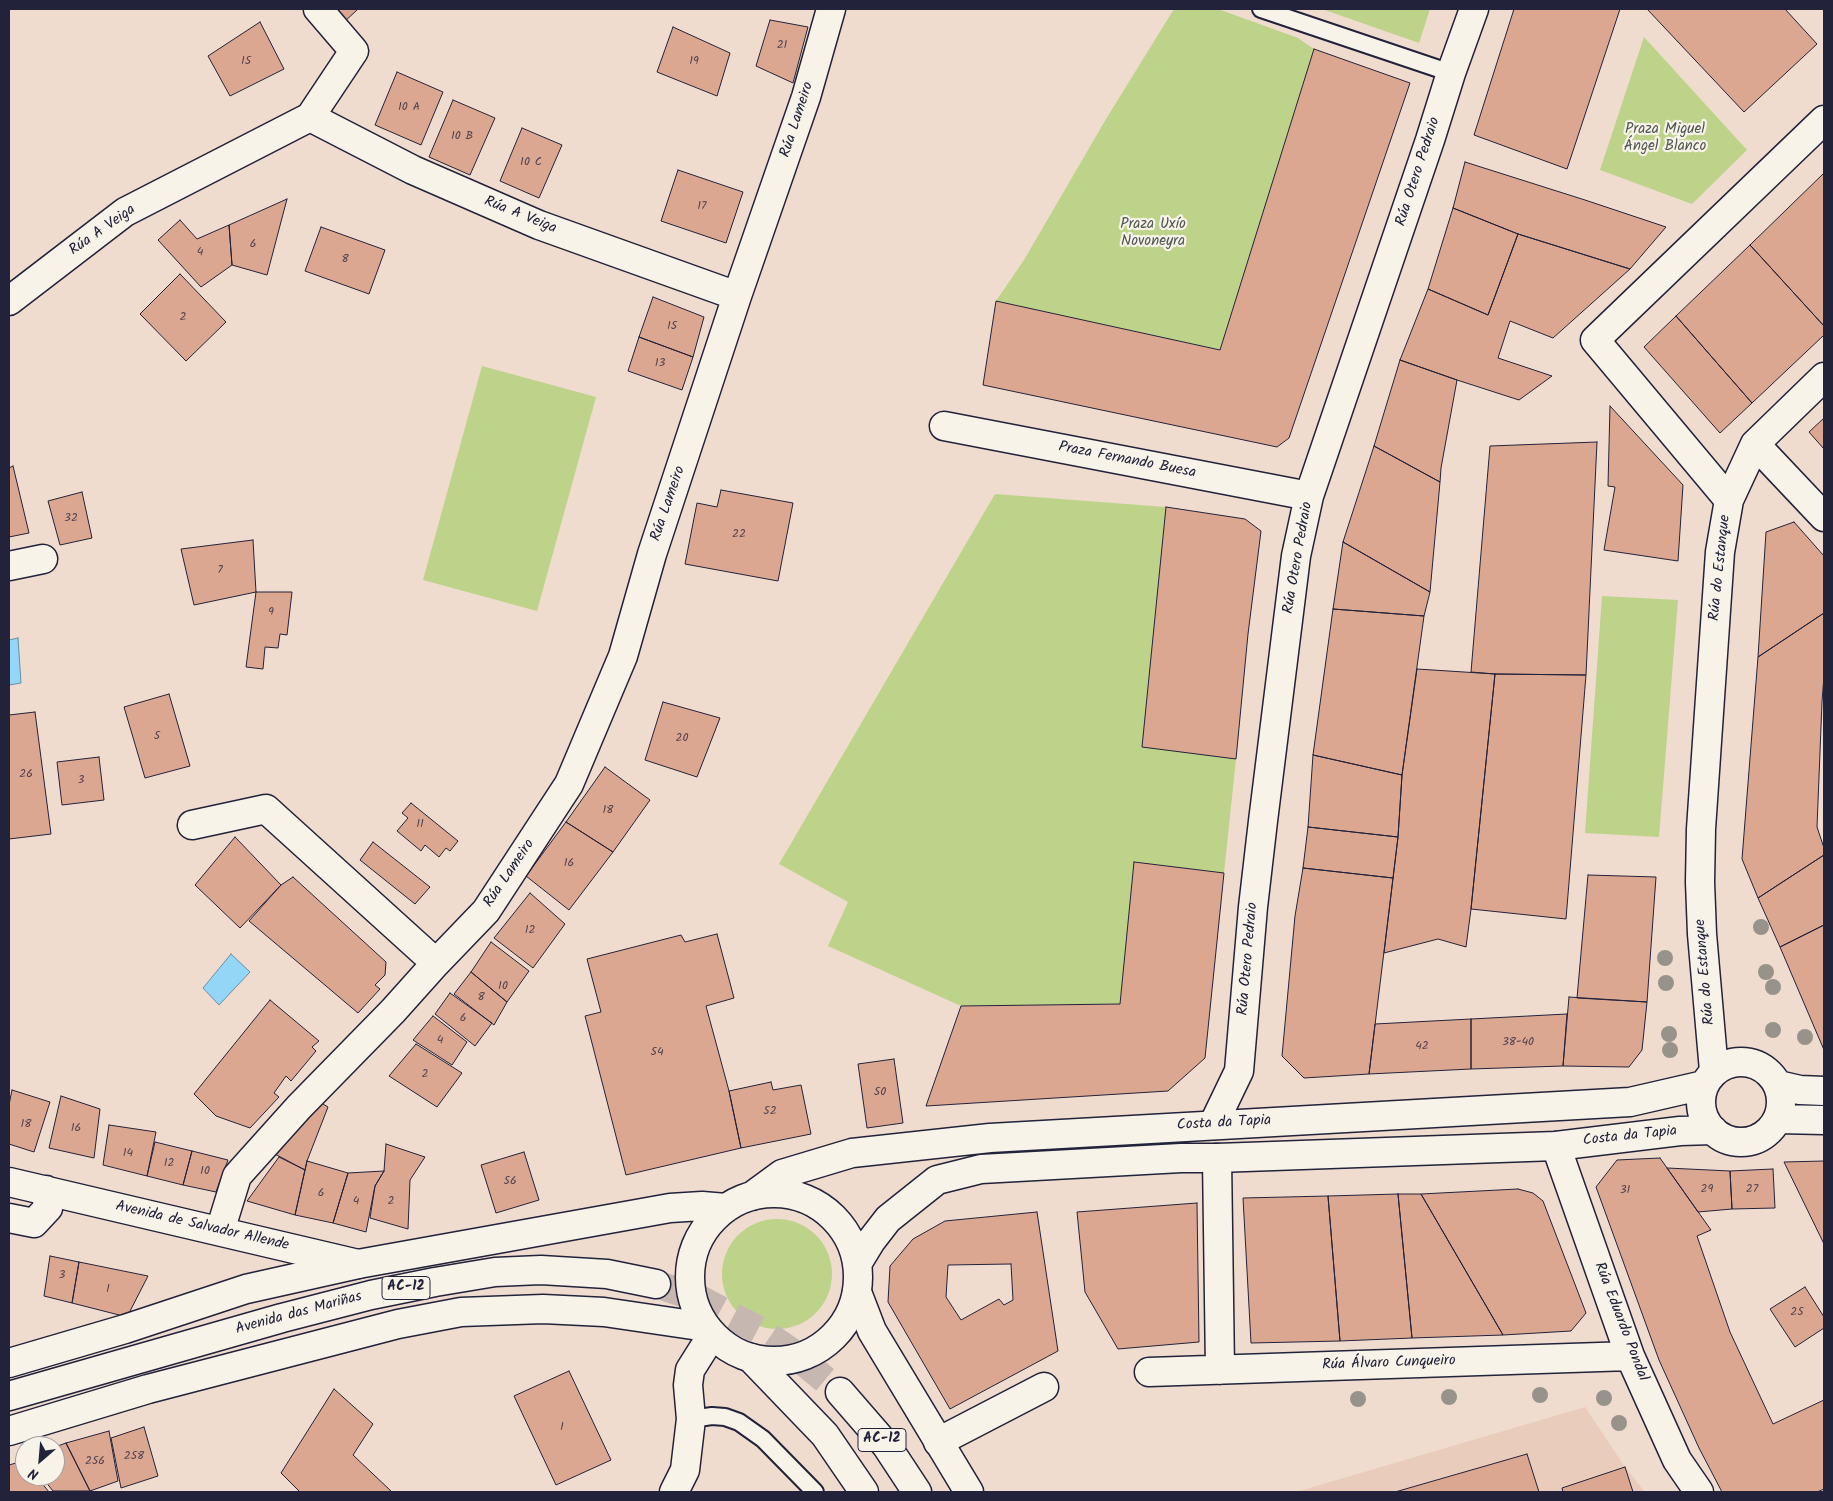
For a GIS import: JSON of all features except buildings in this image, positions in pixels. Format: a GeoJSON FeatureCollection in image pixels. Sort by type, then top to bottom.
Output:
{"type":"FeatureCollection","features":[{"type":"Feature","properties":{"kind":"main road","name":"Rúa A Veiga"},"geometry":{"type":"LineString","coordinates":[[9,301],[125,212],[310,117],[354,51],[318,9]]}},
{"type":"Feature","properties":{"kind":"main road","name":"Rúa Lameiro"},"geometry":{"type":"LineString","coordinates":[[220,1231],[237,1176],[299,1106],[394,1011],[436,963],[486,911],[570,784],[623,656],[652,554],[737,296],[806,97],[831,9]]}},
{"type":"Feature","properties":{"kind":"main road","name":"Rúa Otero Pedraio"},"geometry":{"type":"LineString","coordinates":[[1213,1125],[1238,1071],[1262,831],[1296,556],[1309,496],[1474,9]]}},
{"type":"Feature","properties":{"kind":"main road","name":"Rúa A Veiga"},"geometry":{"type":"LineString","coordinates":[[310,117],[413,170],[538,224],[737,296]]}},
{"type":"Feature","properties":{"kind":"main road","name":"Rúa do Estanque"},"geometry":{"type":"LineString","coordinates":[[1709,1078],[1702,934],[1701,830],[1720,552],[1729,500],[1595,340],[1824,120]]}},
{"type":"Feature","properties":{"kind":"main road"},"geometry":{"type":"LineString","coordinates":[[1729,500],[1755,444],[1824,377]]}},
{"type":"Feature","properties":{"kind":"main road","name":"Praza Fernando Buesa"},"geometry":{"type":"LineString","coordinates":[[944,426],[1309,496]]}},
{"type":"Feature","properties":{"kind":"main road"},"geometry":{"type":"LineString","coordinates":[[1755,444],[1824,517]]}},
{"type":"Feature","properties":{"kind":"main road"},"geometry":{"type":"LineString","coordinates":[[9,566],[42,559]]}},
{"type":"Feature","properties":{"kind":"main road"},"geometry":{"type":"LineString","coordinates":[[192,826],[266,809],[436,963]]}},
{"type":"Feature","properties":{"kind":"main road"},"geometry":{"type":"LineString","coordinates":[[1752,1063],[1774,1077],[1778,1085],[1782,1099],[1778,1119],[1763,1136],[1753,1141],[1726,1140],[1707,1123],[1703,1114],[1701,1099],[1709,1078],[1728,1064],[1752,1063]]}},
{"type":"Feature","properties":{"kind":"main road","name":"Costa da Tapia"},"geometry":{"type":"LineString","coordinates":[[752,1196],[782,1174],[852,1153],[990,1138],[1630,1102],[1709,1078]]}},
{"type":"Feature","properties":{"kind":"main road"},"geometry":{"type":"LineString","coordinates":[[1778,1085],[1800,1090],[1824,1091]]}},
{"type":"Feature","properties":{"kind":"main road"},"geometry":{"type":"LineString","coordinates":[[1556,1146],[1574,1124],[1630,1102]]}},
{"type":"Feature","properties":{"kind":"main road"},"geometry":{"type":"LineString","coordinates":[[1778,1119],[1824,1120]]}},
{"type":"Feature","properties":{"kind":"main road","name":"Costa da Tapia"},"geometry":{"type":"LineString","coordinates":[[857,1264],[871,1241],[888,1219],[937,1180],[981,1169],[1181,1158],[1556,1146],[1680,1131],[1713,1130]]}},
{"type":"Feature","properties":{"kind":"main road","name":"Rúa Eduardo Pondal"},"geometry":{"type":"LineString","coordinates":[[1556,1146],[1630,1356],[1677,1460],[1699,1492]]}},
{"type":"Feature","properties":{"kind":"main road"},"geometry":{"type":"LineString","coordinates":[[1217,1158],[1220,1370]]}},
{"type":"Feature","properties":{"kind":"main road","name":"Avenida de Salvador Allende"},"geometry":{"type":"LineString","coordinates":[[9,1182],[358,1264]]}},
{"type":"Feature","properties":{"kind":"main road"},"geometry":{"type":"LineString","coordinates":[[9,1218],[34,1223],[48,1208],[46,1190]]}},
{"type":"Feature","properties":{"kind":"main road"},"geometry":{"type":"LineString","coordinates":[[776,1193],[799,1197],[820,1207],[838,1222],[850,1242],[857,1264],[857,1292],[847,1319],[830,1340],[807,1355],[779,1361],[752,1358],[730,1349],[709,1331],[696,1307],[690,1286],[691,1264],[697,1242],[709,1223],[726,1208],[738,1200],[752,1196],[776,1193]]}},
{"type":"Feature","properties":{"kind":"main road"},"geometry":{"type":"LineString","coordinates":[[9,1363],[125,1329],[246,1289],[358,1264],[670,1208],[702,1206],[726,1208]]}},
{"type":"Feature","properties":{"kind":"main road","name":"Avenida das Mariñas"},"geometry":{"type":"LineString","coordinates":[[9,1396],[282,1318],[434,1282],[494,1272],[541,1270],[606,1274],[656,1284]]}},
{"type":"Feature","properties":{"kind":"main road"},"geometry":{"type":"LineString","coordinates":[[857,1292],[872,1331],[969,1492]]}},
{"type":"Feature","properties":{"kind":"main road"},"geometry":{"type":"LineString","coordinates":[[9,1431],[148,1389],[398,1324],[461,1312],[543,1309],[604,1312],[709,1331]]}},
{"type":"Feature","properties":{"kind":"main road"},"geometry":{"type":"LineString","coordinates":[[674,1492],[685,1470],[691,1419],[688,1385],[690,1370],[709,1331]]}},
{"type":"Feature","properties":{"kind":"main road","name":"Rúa Álvaro Cunqueiro"},"geometry":{"type":"LineString","coordinates":[[1149,1372],[1630,1356]]}},
{"type":"Feature","properties":{"kind":"main road"},"geometry":{"type":"LineString","coordinates":[[752,1358],[825,1435],[864,1492]]}},
{"type":"Feature","properties":{"kind":"main road"},"geometry":{"type":"LineString","coordinates":[[938,1442],[1044,1387]]}},
{"type":"Feature","properties":{"kind":"main road","name":"AC-12"},"geometry":{"type":"LineString","coordinates":[[840,1392],[886,1445],[917,1492]]}},
{"type":"Feature","properties":{"kind":"lane"},"geometry":{"type":"LineString","coordinates":[[1261,9],[1451,73]]}},
{"type":"Feature","properties":{"kind":"lane"},"geometry":{"type":"LineString","coordinates":[[691,1419],[712,1416],[725,1417],[739,1422],[763,1439],[815,1492]]}},
{"type":"Feature","properties":{"kind":"shaded area"},"geometry":{"type":"Polygon","coordinates":[[[1585,1407],[1625,1467],[1645,1492],[1296,1492],[1585,1407]]]}},
{"type":"Feature","properties":{"kind":"green space","name":"Praza Uxío Novoneyra"},"geometry":{"type":"Polygon","coordinates":[[[1174,9],[1218,9],[1298,38],[1314,49],[1220,350],[996,301],[1024,260],[1106,119],[1174,9]]]}},
{"type":"Feature","properties":{"kind":"green space"},"geometry":{"type":"Polygon","coordinates":[[[1322,9],[1430,9],[1419,43],[1322,9]]]}},
{"type":"Feature","properties":{"kind":"green space","name":"Praza Miguel Ángel Blanco"},"geometry":{"type":"Polygon","coordinates":[[[1644,37],[1747,150],[1692,204],[1600,170],[1644,37]]]}},
{"type":"Feature","properties":{"kind":"green space"},"geometry":{"type":"Polygon","coordinates":[[[482,366],[596,397],[537,611],[423,580],[482,366]]]}},
{"type":"Feature","properties":{"kind":"green space"},"geometry":{"type":"Polygon","coordinates":[[[995,494],[1166,507],[1142,746],[1236,759],[1224,873],[1134,862],[1120,1004],[961,1006],[828,946],[848,902],[779,864],[995,494]]]}},
{"type":"Feature","properties":{"kind":"green space"},"geometry":{"type":"Polygon","coordinates":[[[1602,596],[1678,600],[1659,837],[1585,833],[1602,596]]]}},
{"type":"Feature","properties":{"kind":"green space"},"geometry":{"type":"Polygon","coordinates":[[[777,1219],[798,1223],[816,1235],[828,1253],[832,1274],[828,1295],[816,1313],[798,1325],[777,1329],[756,1325],[738,1313],[726,1295],[722,1274],[726,1253],[738,1235],[756,1223],[777,1219]]]}},
{"type":"Feature","properties":{"kind":"water"},"geometry":{"type":"Polygon","coordinates":[[[18,638],[21,683],[9,685],[9,640],[18,638]]]}},
{"type":"Feature","properties":{"kind":"water"},"geometry":{"type":"Polygon","coordinates":[[[231,954],[250,972],[219,1005],[203,988],[231,954]]]}},
{"type":"Feature","properties":{"kind":"tunnel"},"geometry":{"type":"LineString","coordinates":[[656,1284],[700,1299],[764,1333],[789,1350],[840,1392]]}}]}
